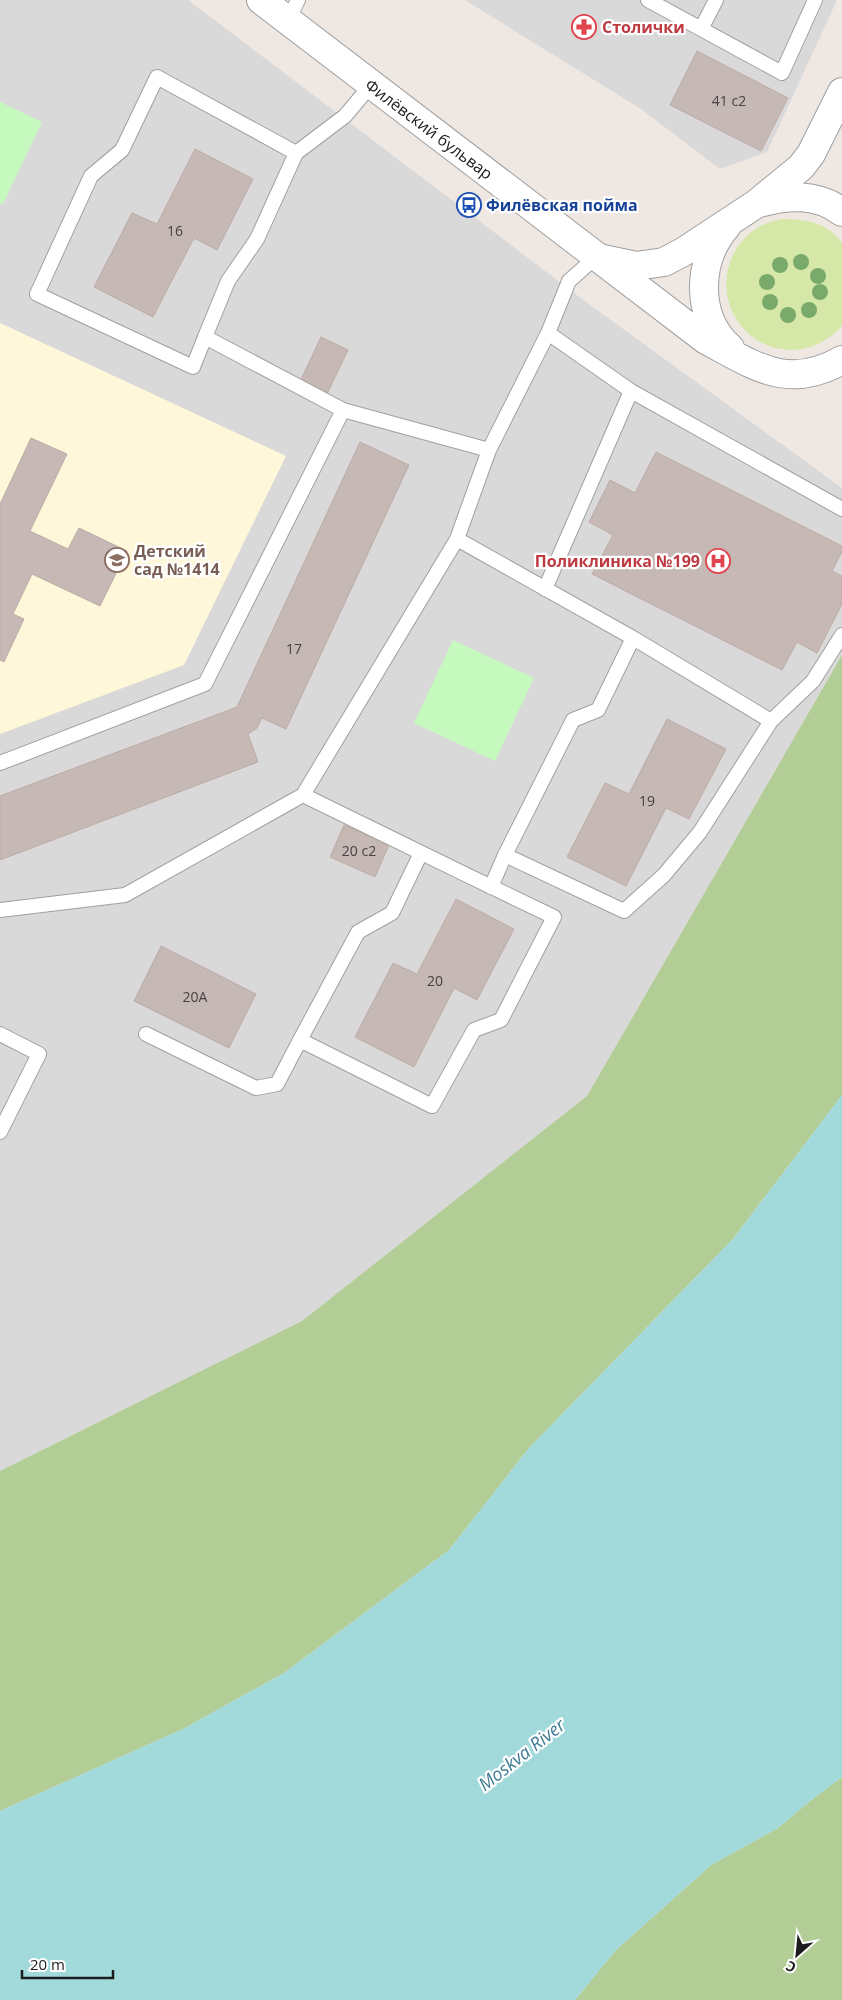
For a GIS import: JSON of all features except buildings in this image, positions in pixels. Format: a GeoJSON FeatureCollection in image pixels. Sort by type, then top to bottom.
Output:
{"type":"FeatureCollection","features":[{"type":"Feature","properties":{"kind":"street","name":"Филёвский бульвар"},"geometry":{"type":"LineString","coordinates":[[261,0],[293,10],[372,85],[706,340],[764,370],[788,375],[828,368],[842,360]]}},
{"type":"Feature","properties":{"kind":"street","name":"Филёвский бульвар"},"geometry":{"type":"LineString","coordinates":[[596,257],[636,266],[664,262],[683,252],[756,204],[801,167],[811,154],[842,92]]}},
{"type":"Feature","properties":{"kind":"street","name":"Филёвский бульвар"},"geometry":{"type":"LineString","coordinates":[[756,204],[782,197],[809,197],[835,206],[842,212]]}},
{"type":"Feature","properties":{"kind":"street","name":"Филёвский бульвар"},"geometry":{"type":"LineString","coordinates":[[731,220],[717,238],[708,258],[703,281],[705,304],[712,325],[725,344],[742,359]]}},
{"type":"Feature","properties":{"kind":"lane"},"geometry":{"type":"LineString","coordinates":[[648,0],[782,73],[815,0]]}},
{"type":"Feature","properties":{"kind":"lane"},"geometry":{"type":"LineString","coordinates":[[701,29],[716,0]]}},
{"type":"Feature","properties":{"kind":"lane"},"geometry":{"type":"LineString","coordinates":[[296,153],[156,77],[122,150],[91,176],[37,294],[193,367],[228,281],[257,239],[296,153],[345,116],[372,85]]}},
{"type":"Feature","properties":{"kind":"lane"},"geometry":{"type":"LineString","coordinates":[[0,910],[125,895],[303,796],[457,539],[489,450],[548,333],[569,281],[596,257]]}},
{"type":"Feature","properties":{"kind":"lane"},"geometry":{"type":"LineString","coordinates":[[548,333],[631,390],[842,509]]}},
{"type":"Feature","properties":{"kind":"lane"},"geometry":{"type":"LineString","coordinates":[[205,336],[342,410],[489,450]]}},
{"type":"Feature","properties":{"kind":"lane"},"geometry":{"type":"LineString","coordinates":[[545,589],[631,390]]}},
{"type":"Feature","properties":{"kind":"lane"},"geometry":{"type":"LineString","coordinates":[[0,763],[205,684],[342,410]]}},
{"type":"Feature","properties":{"kind":"lane"},"geometry":{"type":"LineString","coordinates":[[457,539],[634,638],[771,721]]}},
{"type":"Feature","properties":{"kind":"lane"},"geometry":{"type":"LineString","coordinates":[[506,855],[624,911],[664,876],[700,832],[771,721],[813,681],[842,635]]}},
{"type":"Feature","properties":{"kind":"lane"},"geometry":{"type":"LineString","coordinates":[[490,887],[573,720],[598,710],[634,638]]}},
{"type":"Feature","properties":{"kind":"lane"},"geometry":{"type":"LineString","coordinates":[[300,1040],[432,1106],[474,1030],[501,1020],[554,917],[303,796]]}},
{"type":"Feature","properties":{"kind":"lane"},"geometry":{"type":"LineString","coordinates":[[146,1034],[256,1088],[277,1084],[358,932],[392,913],[421,853]]}},
{"type":"Feature","properties":{"kind":"lane"},"geometry":{"type":"LineString","coordinates":[[0,1034],[39,1054],[0,1132]]}},
{"type":"Feature","properties":{"kind":"shaded area"},"geometry":{"type":"Polygon","coordinates":[[[0,0],[188,0],[586,302],[842,488],[842,655],[587,1096],[302,1321],[0,1471],[0,0]]]}},
{"type":"Feature","properties":{"kind":"shaded area"},"geometry":{"type":"Polygon","coordinates":[[[465,0],[837,0],[767,152],[720,169],[641,109],[465,0]]]}},
{"type":"Feature","properties":{"kind":"shaded area","name":"Детский сад №1414"},"geometry":{"type":"Polygon","coordinates":[[[0,323],[286,456],[184,665],[0,734],[0,323]]]}},
{"type":"Feature","properties":{"kind":"green space"},"geometry":{"type":"Polygon","coordinates":[[[0,102],[42,122],[3,204],[0,203],[0,102]]]}},
{"type":"Feature","properties":{"kind":"green space"},"geometry":{"type":"Polygon","coordinates":[[[783,219],[808,221],[816,224],[830,231],[842,243],[842,326],[818,344],[797,350],[777,348],[759,341],[744,330],[733,314],[727,296],[727,276],[733,255],[739,246],[750,233],[770,222],[783,219]]]}},
{"type":"Feature","properties":{"kind":"green space"},"geometry":{"type":"Polygon","coordinates":[[[453,640],[534,678],[495,761],[414,723],[453,640]]]}},
{"type":"Feature","properties":{"kind":"green space"},"geometry":{"type":"Polygon","coordinates":[[[842,655],[842,1095],[733,1239],[529,1448],[449,1550],[284,1673],[183,1729],[0,1811],[0,1471],[302,1321],[587,1096],[842,655]]]}},
{"type":"Feature","properties":{"kind":"green space"},"geometry":{"type":"Polygon","coordinates":[[[842,1777],[842,2000],[575,2000],[615,1951],[711,1865],[778,1828],[842,1777]]]}},
{"type":"Feature","properties":{"kind":"water","name":"Moskva River"},"geometry":{"type":"Polygon","coordinates":[[[842,1095],[842,1777],[778,1828],[711,1865],[615,1951],[575,2000],[0,2000],[0,1811],[183,1729],[284,1673],[449,1550],[529,1448],[733,1239],[842,1095]]]}},
{"type":"Feature","properties":{"kind":"place","name":"Столички"},"geometry":{"type":"Point","coordinates":[584,27]}},
{"type":"Feature","properties":{"kind":"place","name":"Филёвская пойма"},"geometry":{"type":"Point","coordinates":[469,205]}},
{"type":"Feature","properties":{"kind":"place","name":"Детский сад №1414"},"geometry":{"type":"Point","coordinates":[117,560]}},
{"type":"Feature","properties":{"kind":"place","name":"Поликлиника №199"},"geometry":{"type":"Point","coordinates":[718,561]}}]}
